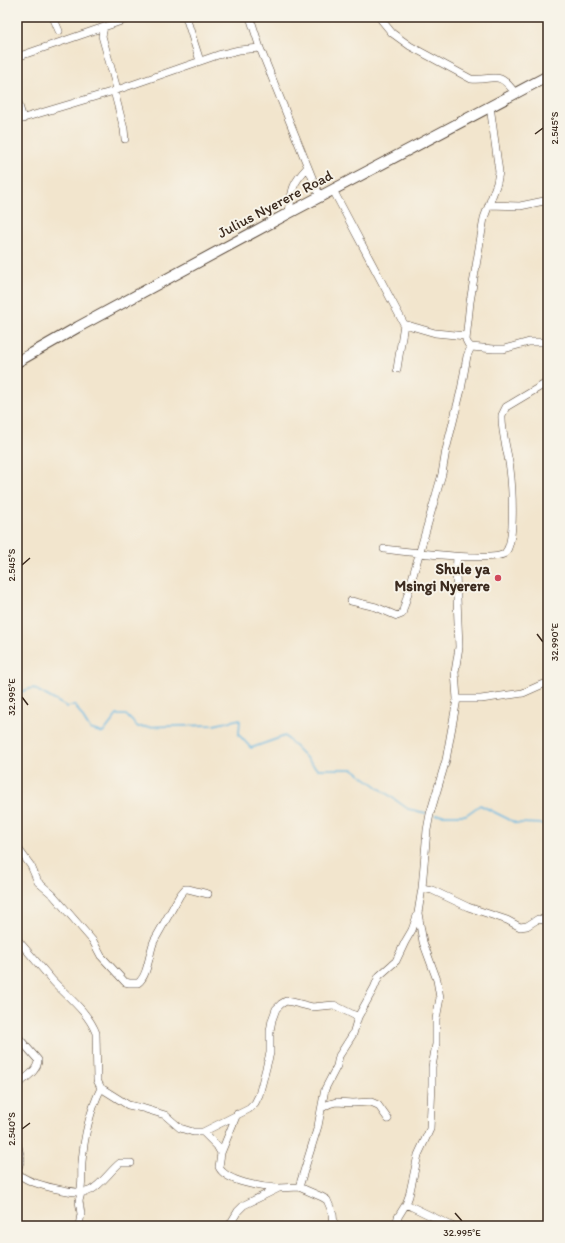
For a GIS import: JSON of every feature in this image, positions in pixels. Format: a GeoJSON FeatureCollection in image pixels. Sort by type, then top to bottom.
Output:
{"type":"FeatureCollection","features":[{"type":"Feature","properties":{"kind":"highway","name":"Julius Nyerere Road"},"geometry":{"type":"LineString","coordinates":[[17,362],[289,213],[320,198],[548,76]]}},
{"type":"Feature","properties":{"kind":"street"},"geometry":{"type":"LineString","coordinates":[[53,17],[59,31]]}},
{"type":"Feature","properties":{"kind":"street"},"geometry":{"type":"LineString","coordinates":[[186,17],[200,60]]}},
{"type":"Feature","properties":{"kind":"street"},"geometry":{"type":"LineString","coordinates":[[250,17],[260,48],[320,198]]}},
{"type":"Feature","properties":{"kind":"street"},"geometry":{"type":"LineString","coordinates":[[379,17],[392,33],[419,52],[471,79],[503,79],[515,93]]}},
{"type":"Feature","properties":{"kind":"street"},"geometry":{"type":"LineString","coordinates":[[17,57],[129,18]]}},
{"type":"Feature","properties":{"kind":"street"},"geometry":{"type":"LineString","coordinates":[[104,27],[102,36],[116,90],[125,139]]}},
{"type":"Feature","properties":{"kind":"street"},"geometry":{"type":"LineString","coordinates":[[17,99],[20,120],[116,90],[200,60],[239,50],[260,48]]}},
{"type":"Feature","properties":{"kind":"street"},"geometry":{"type":"LineString","coordinates":[[471,347],[468,344],[466,336],[470,302],[484,218],[497,183],[499,172],[490,106]]}},
{"type":"Feature","properties":{"kind":"street"},"geometry":{"type":"LineString","coordinates":[[289,213],[291,193],[294,184],[308,168]]}},
{"type":"Feature","properties":{"kind":"street"},"geometry":{"type":"LineString","coordinates":[[333,190],[404,324],[397,369]]}},
{"type":"Feature","properties":{"kind":"street"},"geometry":{"type":"LineString","coordinates":[[489,205],[520,206],[544,201]]}},
{"type":"Feature","properties":{"kind":"street"},"geometry":{"type":"LineString","coordinates":[[404,324],[436,333],[466,336]]}},
{"type":"Feature","properties":{"kind":"street"},"geometry":{"type":"LineString","coordinates":[[471,347],[504,349],[515,347],[522,343],[547,340]]}},
{"type":"Feature","properties":{"kind":"street"},"geometry":{"type":"LineString","coordinates":[[351,602],[376,607],[396,616],[400,615],[402,612],[442,474],[446,450],[462,390],[471,347]]}},
{"type":"Feature","properties":{"kind":"street"},"geometry":{"type":"LineString","coordinates":[[384,550],[457,557],[496,556],[503,555],[506,552],[511,535],[512,489],[501,419],[502,412],[516,400],[548,382]]}},
{"type":"Feature","properties":{"kind":"street"},"geometry":{"type":"LineString","coordinates":[[299,1187],[318,1126],[325,1089],[337,1066],[339,1056],[353,1034],[358,1017],[379,976],[396,961],[404,942],[412,930],[418,913],[422,888],[427,830],[430,814],[446,760],[457,699],[455,672],[459,647],[456,574],[457,557]]}},
{"type":"Feature","properties":{"kind":"street"},"geometry":{"type":"LineString","coordinates":[[457,699],[481,699],[523,693],[548,683]]}},
{"type":"Feature","properties":{"kind":"street"},"geometry":{"type":"LineString","coordinates":[[17,847],[31,866],[38,882],[53,895],[93,941],[101,956],[125,982],[129,983],[138,983],[145,976],[154,941],[180,895],[185,889],[208,894]]}},
{"type":"Feature","properties":{"kind":"street"},"geometry":{"type":"LineString","coordinates":[[422,888],[432,890],[468,907],[507,920],[520,927],[527,926],[538,919],[548,921]]}},
{"type":"Feature","properties":{"kind":"street"},"geometry":{"type":"LineString","coordinates":[[396,1226],[398,1217],[406,1204],[412,1187],[418,1155],[431,1124],[432,1067],[436,1044],[436,1019],[440,998],[437,980],[423,942],[418,913]]}},
{"type":"Feature","properties":{"kind":"street"},"geometry":{"type":"LineString","coordinates":[[17,939],[54,982],[76,1004],[94,1027],[96,1033],[97,1080],[101,1088],[128,1105],[165,1115],[180,1128],[193,1132],[203,1132],[252,1106],[259,1095],[270,1053],[270,1031],[272,1020],[276,1009],[281,1004],[286,1001],[312,1007],[334,1004],[358,1017]]}},
{"type":"Feature","properties":{"kind":"street"},"geometry":{"type":"LineString","coordinates":[[17,1036],[36,1056],[38,1065],[34,1071],[17,1084]]}},
{"type":"Feature","properties":{"kind":"street"},"geometry":{"type":"LineString","coordinates":[[79,1226],[82,1214],[79,1201],[82,1162],[87,1130],[96,1099],[101,1088]]}},
{"type":"Feature","properties":{"kind":"street"},"geometry":{"type":"LineString","coordinates":[[322,1108],[336,1102],[371,1102],[378,1105],[388,1120]]}},
{"type":"Feature","properties":{"kind":"street"},"geometry":{"type":"LineString","coordinates":[[237,1114],[221,1153],[219,1167],[224,1174],[254,1186],[278,1188],[299,1187],[322,1196],[327,1200],[333,1214],[334,1226]]}},
{"type":"Feature","properties":{"kind":"street"},"geometry":{"type":"LineString","coordinates":[[203,1132],[217,1146],[221,1153]]}},
{"type":"Feature","properties":{"kind":"street"},"geometry":{"type":"LineString","coordinates":[[17,1142],[21,1159],[17,1170],[21,1176],[60,1190],[80,1193],[91,1190],[120,1163],[131,1163]]}},
{"type":"Feature","properties":{"kind":"street"},"geometry":{"type":"LineString","coordinates":[[228,1226],[244,1205],[278,1188]]}},
{"type":"Feature","properties":{"kind":"street"},"geometry":{"type":"LineString","coordinates":[[406,1204],[452,1226]]}},
{"type":"Feature","properties":{"kind":"waterway"},"geometry":{"type":"LineString","coordinates":[[17,693],[33,688],[67,707],[75,705],[90,729],[103,733],[117,715],[126,715],[138,727],[214,725],[240,719],[239,735],[251,748],[285,736],[317,769],[353,769],[408,809],[426,813]]}},
{"type":"Feature","properties":{"kind":"waterway"},"geometry":{"type":"LineString","coordinates":[[435,815],[466,815],[480,805],[516,823],[548,824]]}},
{"type":"Feature","properties":{"kind":"place","name":"Shule ya Msingi Nyerere"},"geometry":{"type":"Point","coordinates":[498,578]}}]}
